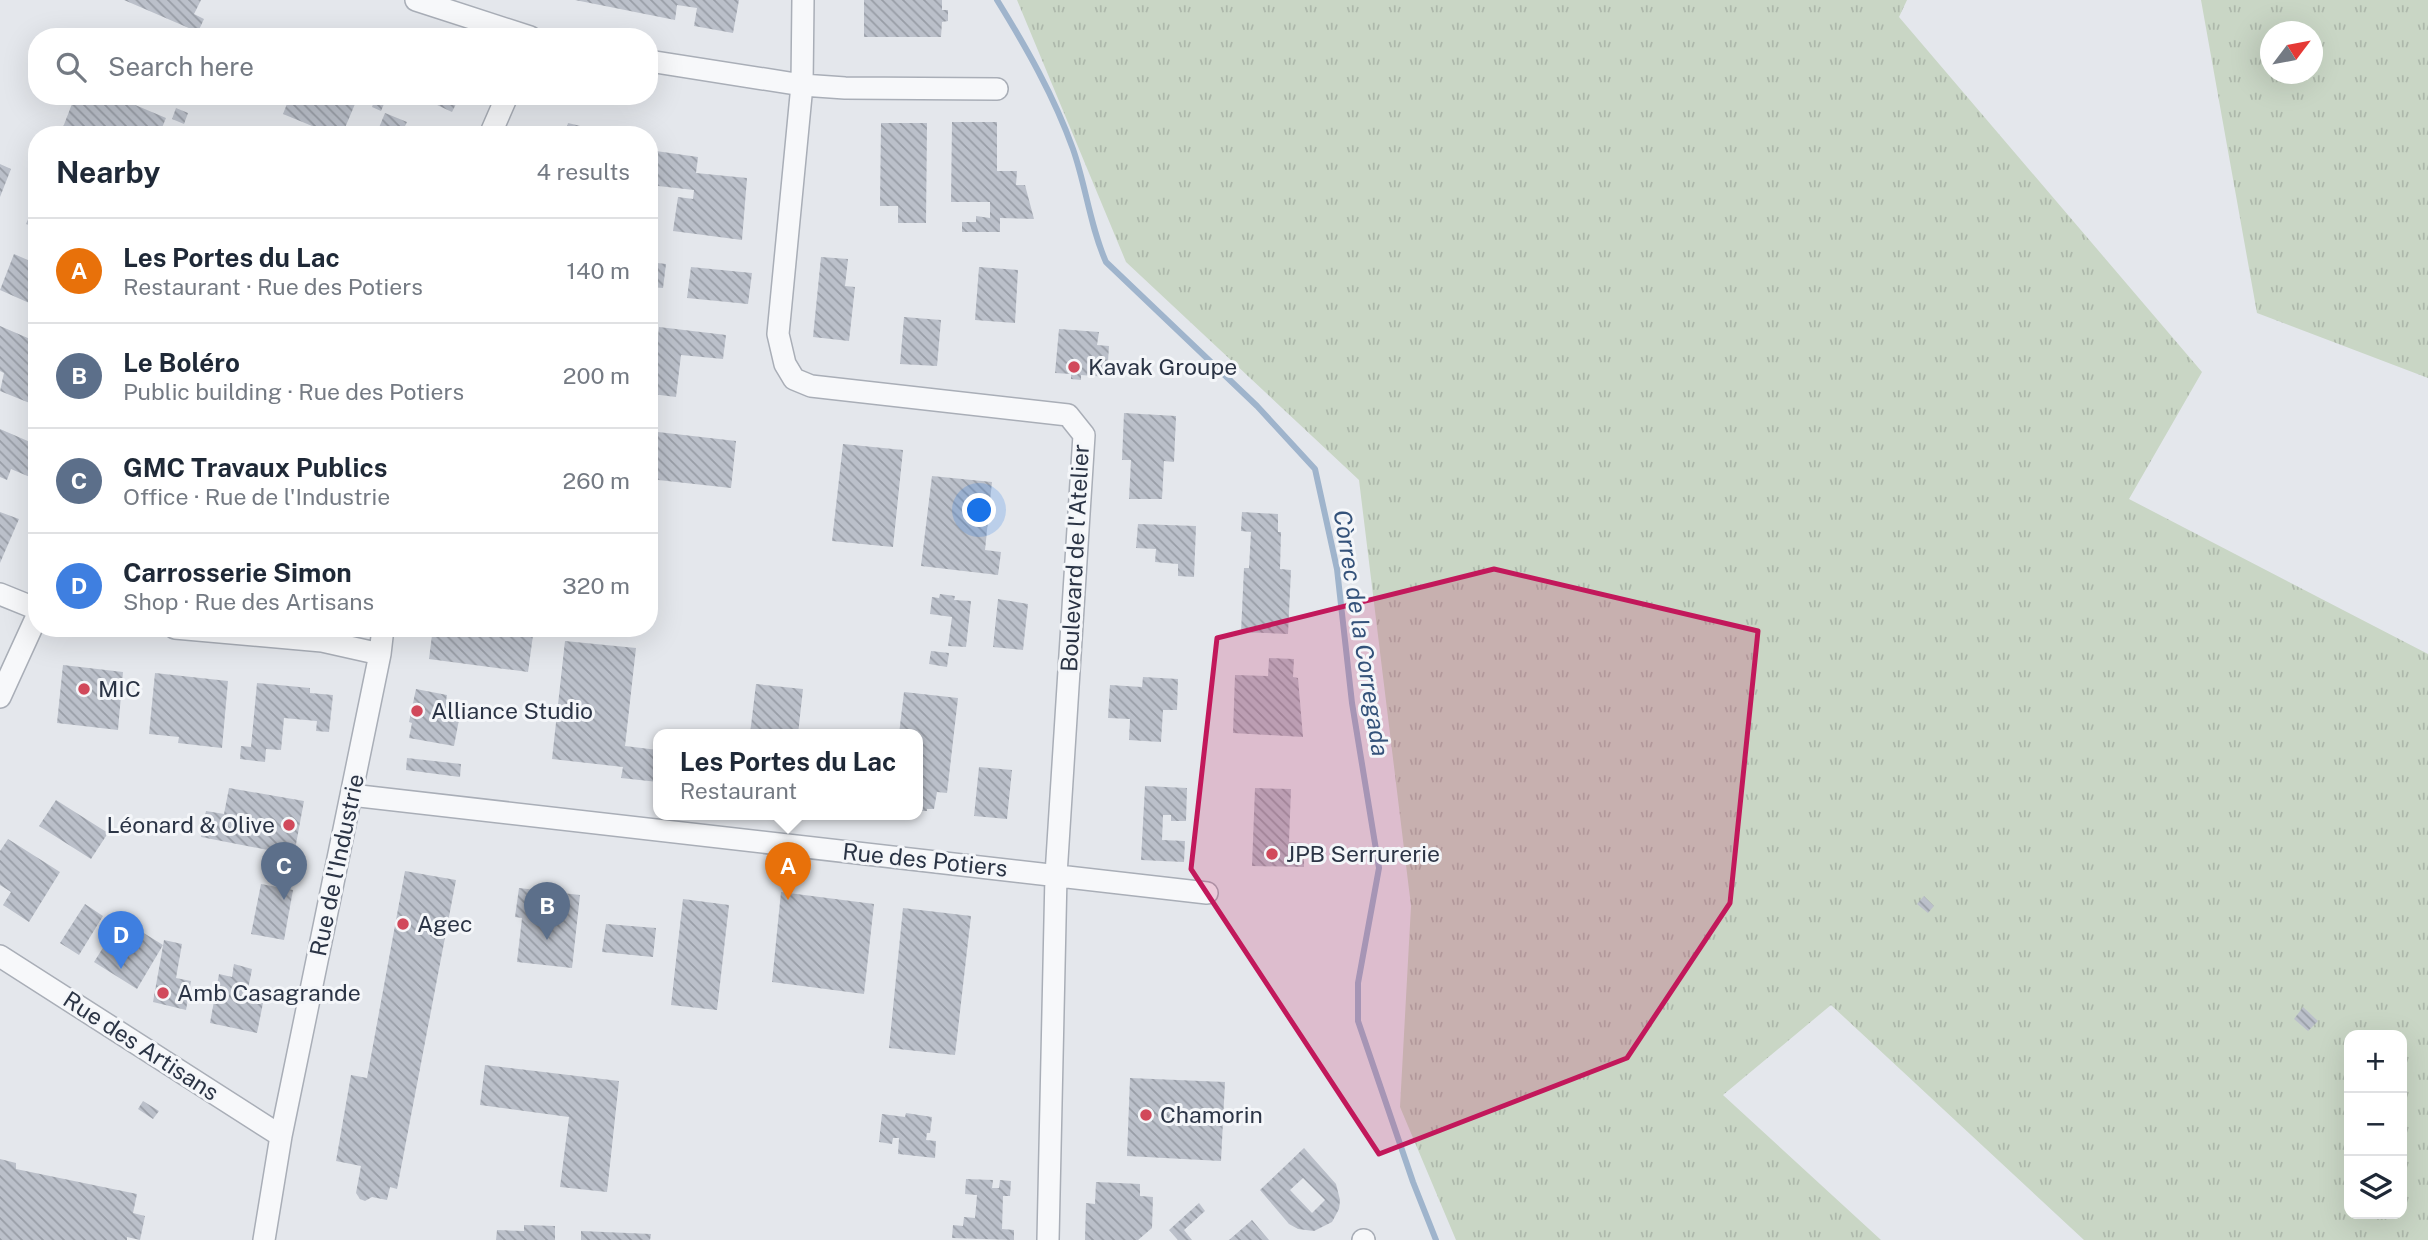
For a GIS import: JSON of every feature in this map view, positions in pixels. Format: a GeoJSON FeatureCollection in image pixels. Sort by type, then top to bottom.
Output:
{"type":"FeatureCollection","features":[{"type":"Feature","properties":{"kind":"street"},"geometry":{"type":"LineString","coordinates":[[416,0],[502,28]]}},
{"type":"Feature","properties":{"kind":"street","name":"Boulevard de l'Atelier"},"geometry":{"type":"LineString","coordinates":[[803,0],[802,85],[778,334],[785,364],[794,379],[811,386],[1068,415],[1084,435],[1056,875],[1048,1240]]}},
{"type":"Feature","properties":{"kind":"street"},"geometry":{"type":"LineString","coordinates":[[658,62],[802,85],[845,88],[997,89]]}},
{"type":"Feature","properties":{"kind":"street"},"geometry":{"type":"LineString","coordinates":[[495,126],[503,105]]}},
{"type":"Feature","properties":{"kind":"street"},"geometry":{"type":"LineString","coordinates":[[0,593],[28,605]]}},
{"type":"Feature","properties":{"kind":"street"},"geometry":{"type":"LineString","coordinates":[[0,697],[28,636]]}},
{"type":"Feature","properties":{"kind":"street"},"geometry":{"type":"LineString","coordinates":[[277,637],[322,641],[380,654]]}},
{"type":"Feature","properties":{"kind":"street","name":"Rue de l'Industrie"},"geometry":{"type":"LineString","coordinates":[[264,1240],[281,1136],[382,637]]}},
{"type":"Feature","properties":{"kind":"street","name":"Rue des Potiers"},"geometry":{"type":"LineString","coordinates":[[351,795],[1207,894]]}},
{"type":"Feature","properties":{"kind":"street","name":"Rue des Artisans"},"geometry":{"type":"LineString","coordinates":[[0,957],[281,1136]]}},
{"type":"Feature","properties":{"kind":"highlighted area"},"geometry":{"type":"Polygon","coordinates":[[[1494,569],[1758,631],[1730,903],[1627,1058],[1379,1154],[1191,869],[1217,638],[1494,569]]]}},
{"type":"Feature","properties":{"kind":"green space"},"geometry":{"type":"Polygon","coordinates":[[[1017,0],[1907,0],[1899,17],[2202,372],[2129,499],[2428,654],[2428,1240],[2084,1240],[1831,1005],[1723,1095],[1881,1240],[1456,1240],[1400,1107],[1411,906],[1359,480],[1126,262],[1017,0]]]}},
{"type":"Feature","properties":{"kind":"green space"},"geometry":{"type":"Polygon","coordinates":[[[2201,0],[2428,0],[2428,378],[2257,313],[2201,0]]]}},
{"type":"Feature","properties":{"kind":"building"},"geometry":{"type":"Polygon","coordinates":[[[124,0],[201,0],[194,14],[204,19],[200,28],[189,28],[124,0]]]}},
{"type":"Feature","properties":{"kind":"building"},"geometry":{"type":"Polygon","coordinates":[[[575,0],[739,0],[733,33],[694,26],[697,8],[677,5],[675,20],[575,0]]]}},
{"type":"Feature","properties":{"kind":"building"},"geometry":{"type":"Polygon","coordinates":[[[864,0],[942,0],[942,10],[948,10],[948,21],[942,22],[941,37],[864,37],[864,0]]]}},
{"type":"Feature","properties":{"kind":"building"},"geometry":{"type":"Polygon","coordinates":[[[72,105],[135,105],[166,118],[163,126],[63,126],[72,105]]]}},
{"type":"Feature","properties":{"kind":"building"},"geometry":{"type":"Polygon","coordinates":[[[286,105],[355,105],[346,126],[312,126],[283,114],[286,105]]]}},
{"type":"Feature","properties":{"kind":"building"},"geometry":{"type":"Polygon","coordinates":[[[373,105],[384,105],[381,111],[373,105]]]}},
{"type":"Feature","properties":{"kind":"building"},"geometry":{"type":"Polygon","coordinates":[[[437,105],[456,105],[452,112],[437,105]]]}},
{"type":"Feature","properties":{"kind":"building"},"geometry":{"type":"Polygon","coordinates":[[[176,108],[188,113],[184,124],[172,119],[176,108]]]}},
{"type":"Feature","properties":{"kind":"building"},"geometry":{"type":"Polygon","coordinates":[[[385,113],[407,122],[405,126],[380,126],[385,113]]]}},
{"type":"Feature","properties":{"kind":"building"},"geometry":{"type":"Polygon","coordinates":[[[952,122],[997,122],[997,171],[1017,171],[1016,185],[1025,185],[1034,219],[1000,218],[1000,232],[962,232],[962,222],[976,222],[976,216],[990,218],[990,202],[951,202],[952,122]]]}},
{"type":"Feature","properties":{"kind":"building"},"geometry":{"type":"Polygon","coordinates":[[[881,123],[927,123],[926,223],[898,223],[898,206],[880,206],[881,123]]]}},
{"type":"Feature","properties":{"kind":"building"},"geometry":{"type":"Polygon","coordinates":[[[658,151],[698,157],[696,173],[747,178],[742,240],[673,231],[678,197],[693,199],[694,190],[658,186],[658,151]]]}},
{"type":"Feature","properties":{"kind":"building"},"geometry":{"type":"Polygon","coordinates":[[[0,164],[11,169],[0,197],[0,164]]]}},
{"type":"Feature","properties":{"kind":"building"},"geometry":{"type":"Polygon","coordinates":[[[14,254],[28,260],[28,302],[0,290],[14,254]]]}},
{"type":"Feature","properties":{"kind":"building"},"geometry":{"type":"Polygon","coordinates":[[[821,257],[848,259],[845,286],[855,287],[849,341],[813,337],[821,257]]]}},
{"type":"Feature","properties":{"kind":"building"},"geometry":{"type":"Polygon","coordinates":[[[658,263],[666,264],[663,288],[658,288],[658,263]]]}},
{"type":"Feature","properties":{"kind":"building"},"geometry":{"type":"Polygon","coordinates":[[[691,267],[752,273],[748,304],[687,298],[691,267]]]}},
{"type":"Feature","properties":{"kind":"building"},"geometry":{"type":"Polygon","coordinates":[[[979,267],[1018,270],[1015,323],[975,320],[979,267]]]}},
{"type":"Feature","properties":{"kind":"building"},"geometry":{"type":"Polygon","coordinates":[[[904,317],[941,320],[937,366],[900,364],[904,317]]]}},
{"type":"Feature","properties":{"kind":"building"},"geometry":{"type":"Polygon","coordinates":[[[0,326],[28,338],[28,402],[0,391],[4,373],[0,371],[0,326]]]}},
{"type":"Feature","properties":{"kind":"building"},"geometry":{"type":"Polygon","coordinates":[[[659,327],[726,335],[723,359],[681,355],[676,397],[658,395],[659,327]]]}},
{"type":"Feature","properties":{"kind":"building"},"geometry":{"type":"Polygon","coordinates":[[[1059,329],[1099,332],[1097,345],[1109,346],[1107,377],[1081,375],[1081,380],[1071,379],[1071,374],[1055,373],[1059,329]]]}},
{"type":"Feature","properties":{"kind":"building"},"geometry":{"type":"Polygon","coordinates":[[[1124,413],[1176,416],[1174,462],[1164,461],[1162,499],[1129,499],[1131,460],[1122,460],[1124,413]]]}},
{"type":"Feature","properties":{"kind":"building"},"geometry":{"type":"Polygon","coordinates":[[[0,429],[28,441],[28,476],[11,469],[7,480],[0,477],[0,429]]]}},
{"type":"Feature","properties":{"kind":"building"},"geometry":{"type":"Polygon","coordinates":[[[658,432],[736,441],[731,488],[658,480],[658,432]]]}},
{"type":"Feature","properties":{"kind":"building"},"geometry":{"type":"Polygon","coordinates":[[[843,444],[903,450],[893,547],[832,541],[843,444]]]}},
{"type":"Feature","properties":{"kind":"building"},"geometry":{"type":"Polygon","coordinates":[[[932,476],[992,482],[985,550],[1001,552],[998,575],[921,566],[932,476]]]}},
{"type":"Feature","properties":{"kind":"building"},"geometry":{"type":"Polygon","coordinates":[[[0,512],[19,519],[0,563],[0,512]]]}},
{"type":"Feature","properties":{"kind":"building"},"geometry":{"type":"Polygon","coordinates":[[[1242,512],[1278,514],[1278,532],[1281,532],[1280,569],[1291,570],[1288,634],[1241,632],[1244,568],[1249,568],[1251,532],[1241,531],[1242,512]]]}},
{"type":"Feature","properties":{"kind":"building"},"geometry":{"type":"Polygon","coordinates":[[[1138,524],[1196,526],[1194,577],[1178,576],[1178,564],[1155,562],[1156,549],[1136,548],[1138,524]]]}},
{"type":"Feature","properties":{"kind":"building"},"geometry":{"type":"Polygon","coordinates":[[[940,594],[955,596],[954,600],[971,601],[966,647],[948,646],[952,617],[930,614],[932,597],[939,598],[940,594]]]}},
{"type":"Feature","properties":{"kind":"building"},"geometry":{"type":"Polygon","coordinates":[[[998,599],[1028,604],[1023,650],[993,647],[998,599]]]}},
{"type":"Feature","properties":{"kind":"building"},"geometry":{"type":"Polygon","coordinates":[[[432,637],[533,637],[528,672],[429,659],[432,637]]]}},
{"type":"Feature","properties":{"kind":"building"},"geometry":{"type":"Polygon","coordinates":[[[565,641],[636,648],[625,746],[653,749],[653,781],[621,778],[623,767],[552,759],[565,641]]]}},
{"type":"Feature","properties":{"kind":"building"},"geometry":{"type":"Polygon","coordinates":[[[931,651],[949,653],[947,667],[929,664],[931,651]]]}},
{"type":"Feature","properties":{"kind":"building"},"geometry":{"type":"Polygon","coordinates":[[[1269,658],[1294,659],[1293,677],[1298,678],[1303,737],[1233,733],[1235,675],[1268,676],[1269,658]]]}},
{"type":"Feature","properties":{"kind":"building"},"geometry":{"type":"Polygon","coordinates":[[[63,665],[123,672],[118,730],[57,723],[63,665]]]}},
{"type":"Feature","properties":{"kind":"building"},"geometry":{"type":"Polygon","coordinates":[[[155,673],[228,681],[222,748],[178,743],[179,737],[149,734],[155,673]]]}},
{"type":"Feature","properties":{"kind":"building"},"geometry":{"type":"Polygon","coordinates":[[[1143,677],[1178,679],[1177,710],[1163,710],[1161,742],[1129,740],[1130,719],[1108,718],[1110,685],[1142,687],[1143,677]]]}},
{"type":"Feature","properties":{"kind":"building"},"geometry":{"type":"Polygon","coordinates":[[[257,683],[310,688],[310,693],[333,695],[329,732],[316,731],[317,721],[284,718],[281,750],[266,749],[265,762],[240,759],[241,746],[251,747],[257,683]]]}},
{"type":"Feature","properties":{"kind":"building"},"geometry":{"type":"Polygon","coordinates":[[[756,684],[803,689],[799,729],[751,729],[756,684]]]}},
{"type":"Feature","properties":{"kind":"building"},"geometry":{"type":"Polygon","coordinates":[[[416,689],[447,695],[446,701],[462,704],[454,746],[409,738],[412,723],[409,722],[416,689]]]}},
{"type":"Feature","properties":{"kind":"building"},"geometry":{"type":"Polygon","coordinates":[[[904,692],[958,698],[947,793],[937,792],[934,809],[923,811],[923,729],[900,729],[904,692]]]}},
{"type":"Feature","properties":{"kind":"building"},"geometry":{"type":"Polygon","coordinates":[[[407,758],[461,764],[460,777],[406,770],[407,758]]]}},
{"type":"Feature","properties":{"kind":"building"},"geometry":{"type":"Polygon","coordinates":[[[979,767],[1012,770],[1007,819],[974,816],[979,767]]]}},
{"type":"Feature","properties":{"kind":"building"},"geometry":{"type":"Polygon","coordinates":[[[1145,786],[1187,788],[1186,821],[1171,821],[1171,815],[1163,815],[1162,840],[1185,841],[1184,862],[1141,860],[1145,786]]]}},
{"type":"Feature","properties":{"kind":"building"},"geometry":{"type":"Polygon","coordinates":[[[229,788],[304,801],[294,855],[201,837],[206,811],[224,814],[229,788]]]}},
{"type":"Feature","properties":{"kind":"building"},"geometry":{"type":"Polygon","coordinates":[[[1255,788],[1291,789],[1289,842],[1304,843],[1304,867],[1252,866],[1255,788]]]}},
{"type":"Feature","properties":{"kind":"building"},"geometry":{"type":"Polygon","coordinates":[[[56,800],[108,833],[91,859],[39,826],[56,800]]]}},
{"type":"Feature","properties":{"kind":"building"},"geometry":{"type":"Polygon","coordinates":[[[8,839],[60,872],[29,922],[3,905],[11,892],[0,885],[0,851],[8,839]]]}},
{"type":"Feature","properties":{"kind":"building"},"geometry":{"type":"Polygon","coordinates":[[[405,871],[456,880],[397,1189],[390,1187],[387,1200],[372,1197],[365,1201],[356,1193],[361,1166],[336,1161],[351,1075],[367,1078],[405,871]]]}},
{"type":"Feature","properties":{"kind":"building"},"geometry":{"type":"Polygon","coordinates":[[[261,884],[293,890],[284,940],[251,934],[261,884]]]}},
{"type":"Feature","properties":{"kind":"building"},"geometry":{"type":"Polygon","coordinates":[[[519,888],[580,895],[572,968],[517,962],[522,918],[515,917],[519,888]]]}},
{"type":"Feature","properties":{"kind":"building"},"geometry":{"type":"Polygon","coordinates":[[[781,892],[874,904],[864,994],[772,982],[781,892]]]}},
{"type":"Feature","properties":{"kind":"building"},"geometry":{"type":"Polygon","coordinates":[[[1924,896],[1934,906],[1928,913],[1917,904],[1924,896]]]}},
{"type":"Feature","properties":{"kind":"building"},"geometry":{"type":"Polygon","coordinates":[[[683,899],[729,905],[717,1010],[671,1005],[683,899]]]}},
{"type":"Feature","properties":{"kind":"building"},"geometry":{"type":"Polygon","coordinates":[[[85,904],[103,916],[79,955],[60,943],[85,904]]]}},
{"type":"Feature","properties":{"kind":"building"},"geometry":{"type":"Polygon","coordinates":[[[903,908],[971,916],[955,1055],[889,1048],[903,908]]]}},
{"type":"Feature","properties":{"kind":"building"},"geometry":{"type":"Polygon","coordinates":[[[121,919],[163,945],[137,989],[94,962],[121,919]]]}},
{"type":"Feature","properties":{"kind":"building"},"geometry":{"type":"Polygon","coordinates":[[[606,924],[656,928],[653,957],[602,952],[606,924]]]}},
{"type":"Feature","properties":{"kind":"building"},"geometry":{"type":"Polygon","coordinates":[[[164,940],[182,944],[176,978],[191,981],[186,1010],[153,1002],[164,940]]]}},
{"type":"Feature","properties":{"kind":"building"},"geometry":{"type":"Polygon","coordinates":[[[234,964],[252,969],[247,994],[264,998],[257,1033],[210,1023],[219,974],[232,977],[234,964]]]}},
{"type":"Feature","properties":{"kind":"building"},"geometry":{"type":"Polygon","coordinates":[[[2303,1007],[2318,1021],[2308,1031],[2294,1019],[2303,1007]]]}},
{"type":"Feature","properties":{"kind":"building"},"geometry":{"type":"Polygon","coordinates":[[[485,1065],[619,1081],[607,1192],[560,1187],[569,1117],[480,1105],[485,1065]]]}},
{"type":"Feature","properties":{"kind":"building"},"geometry":{"type":"Polygon","coordinates":[[[1130,1078],[1225,1082],[1221,1161],[1127,1156],[1130,1078]]]}},
{"type":"Feature","properties":{"kind":"building"},"geometry":{"type":"Polygon","coordinates":[[[143,1101],[159,1111],[153,1119],[138,1109],[143,1101]]]}},
{"type":"Feature","properties":{"kind":"building"},"geometry":{"type":"Polygon","coordinates":[[[906,1113],[932,1117],[930,1133],[927,1133],[926,1140],[936,1141],[935,1158],[898,1154],[899,1138],[893,1138],[892,1144],[879,1142],[882,1114],[905,1117],[906,1113]]]}},
{"type":"Feature","properties":{"kind":"building"},"geometry":{"type":"Polygon","coordinates":[[[1304,1148],[1336,1184],[1339,1209],[1332,1222],[1314,1231],[1298,1229],[1289,1224],[1260,1190],[1304,1148]],[[1303,1178],[1290,1190],[1312,1213],[1325,1200],[1303,1178]]]}},
{"type":"Feature","properties":{"kind":"building"},"geometry":{"type":"Polygon","coordinates":[[[0,1159],[16,1163],[16,1169],[137,1194],[133,1213],[145,1216],[140,1240],[127,1237],[127,1240],[0,1240],[0,1159]]]}},
{"type":"Feature","properties":{"kind":"building"},"geometry":{"type":"Polygon","coordinates":[[[966,1179],[993,1180],[992,1188],[999,1188],[1000,1180],[1011,1181],[1010,1196],[1003,1196],[1002,1229],[1014,1230],[1014,1240],[952,1238],[953,1225],[963,1226],[964,1217],[975,1218],[977,1195],[965,1194],[966,1179]]]}},
{"type":"Feature","properties":{"kind":"building"},"geometry":{"type":"Polygon","coordinates":[[[1096,1182],[1140,1184],[1140,1196],[1153,1197],[1152,1228],[1138,1240],[1085,1240],[1086,1203],[1095,1204],[1096,1182]]]}},
{"type":"Feature","properties":{"kind":"building"},"geometry":{"type":"Polygon","coordinates":[[[1199,1203],[1205,1211],[1184,1230],[1192,1240],[1178,1240],[1169,1230],[1199,1203]]]}},
{"type":"Feature","properties":{"kind":"building"},"geometry":{"type":"Polygon","coordinates":[[[1252,1220],[1269,1240],[1229,1240],[1252,1220]]]}},
{"type":"Feature","properties":{"kind":"building"},"geometry":{"type":"Polygon","coordinates":[[[524,1225],[555,1226],[555,1240],[496,1240],[497,1230],[524,1231],[524,1225]]]}},
{"type":"Feature","properties":{"kind":"building"},"geometry":{"type":"Polygon","coordinates":[[[581,1231],[651,1234],[650,1240],[581,1240],[581,1231]]]}},
{"type":"Feature","properties":{"kind":"waterway","name":"Còrrec de la Corregada"},"geometry":{"type":"LineString","coordinates":[[997,0],[1039,72],[1065,129],[1106,262],[1257,406],[1315,469],[1337,569],[1352,703],[1379,868],[1358,983],[1358,1021],[1413,1182],[1436,1240]]}},
{"type":"Feature","properties":{"kind":"place","name":"Kavak Groupe"},"geometry":{"type":"Point","coordinates":[1074,367]}},
{"type":"Feature","properties":{"kind":"place","name":"MIC"},"geometry":{"type":"Point","coordinates":[84,689]}},
{"type":"Feature","properties":{"kind":"place","name":"Alliance Studio"},"geometry":{"type":"Point","coordinates":[417,711]}},
{"type":"Feature","properties":{"kind":"place","name":"Léonard & Olive"},"geometry":{"type":"Point","coordinates":[289,825]}},
{"type":"Feature","properties":{"kind":"place","name":"JPB Serrurerie"},"geometry":{"type":"Point","coordinates":[1272,854]}},
{"type":"Feature","properties":{"kind":"place","name":"GMC Travaux Publics"},"geometry":{"type":"Point","coordinates":[284,900]}},
{"type":"Feature","properties":{"kind":"place","name":"Les Portes du Lac"},"geometry":{"type":"Point","coordinates":[788,900]}},
{"type":"Feature","properties":{"kind":"place","name":"Agec"},"geometry":{"type":"Point","coordinates":[403,924]}},
{"type":"Feature","properties":{"kind":"place","name":"Le Boléro"},"geometry":{"type":"Point","coordinates":[547,940]}},
{"type":"Feature","properties":{"kind":"place","name":"Carrosserie Simon"},"geometry":{"type":"Point","coordinates":[121,969]}},
{"type":"Feature","properties":{"kind":"place","name":"Amb Casagrande"},"geometry":{"type":"Point","coordinates":[163,993]}},
{"type":"Feature","properties":{"kind":"place","name":"Chamorin"},"geometry":{"type":"Point","coordinates":[1146,1115]}}]}
